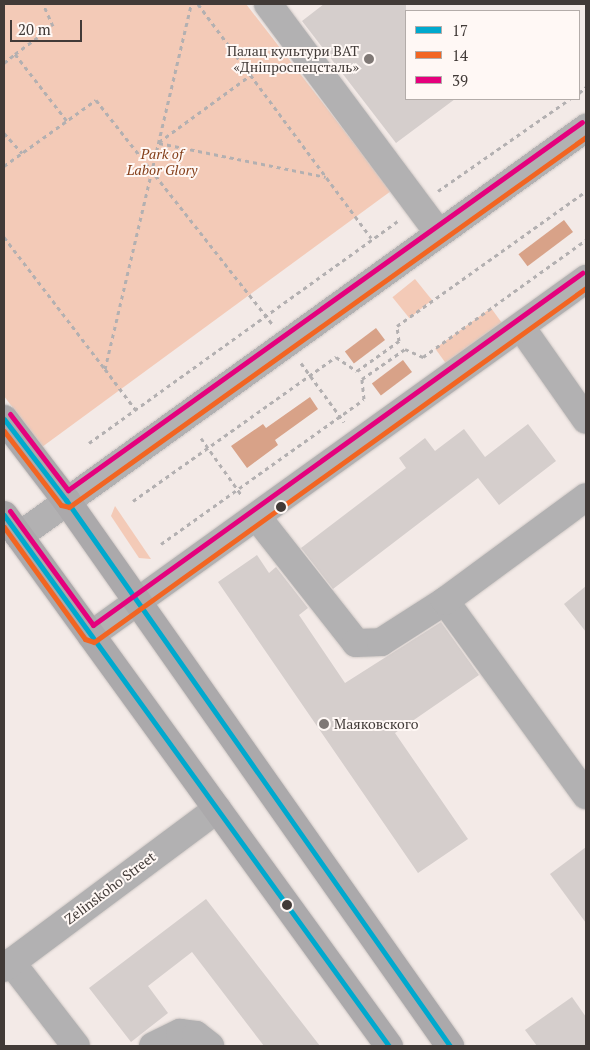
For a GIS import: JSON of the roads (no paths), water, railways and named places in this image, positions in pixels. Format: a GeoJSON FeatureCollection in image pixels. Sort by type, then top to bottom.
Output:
{"type":"FeatureCollection","features":[{"type":"Feature","properties":{"kind":"main road"},"geometry":{"type":"LineString","coordinates":[[4,419],[66,500],[134,603],[450,1046]]}},
{"type":"Feature","properties":{"kind":"main road"},"geometry":{"type":"LineString","coordinates":[[11,526],[389,1046]]}},
{"type":"Feature","properties":{"kind":"street"},"geometry":{"type":"LineString","coordinates":[[268,4],[439,233]]}},
{"type":"Feature","properties":{"kind":"street"},"geometry":{"type":"LineString","coordinates":[[11,526],[66,500],[586,128]]}},
{"type":"Feature","properties":{"kind":"street"},"geometry":{"type":"LineString","coordinates":[[91,636],[134,603],[257,517],[586,279]]}},
{"type":"Feature","properties":{"kind":"street"},"geometry":{"type":"LineString","coordinates":[[520,327],[586,420]]}},
{"type":"Feature","properties":{"kind":"street"},"geometry":{"type":"LineString","coordinates":[[257,517],[356,643],[381,642],[445,601],[586,497]]}},
{"type":"Feature","properties":{"kind":"street"},"geometry":{"type":"LineString","coordinates":[[445,601],[586,795]]}},
{"type":"Feature","properties":{"kind":"street","name":"Zelinskoho Street"},"geometry":{"type":"LineString","coordinates":[[7,965],[217,809]]}},
{"type":"Feature","properties":{"kind":"street"},"geometry":{"type":"LineString","coordinates":[[7,965],[76,1046]]}},
{"type":"Feature","properties":{"kind":"street"},"geometry":{"type":"LineString","coordinates":[[153,1046],[180,1033],[196,1036],[210,1046]]}},
{"type":"Feature","properties":{"kind":"place","name":"Палац культури ВАТ «Дніпроспецсталь»"},"geometry":{"type":"Point","coordinates":[369,59]}},
{"type":"Feature","properties":{"kind":"place","name":"Маяковского"},"geometry":{"type":"Point","coordinates":[324,724]}},
{"type":"Feature","properties":{"kind":"park label","name":"Park of Labor Glory"},"geometry":{"type":"Point","coordinates":[162,162]}}]}
